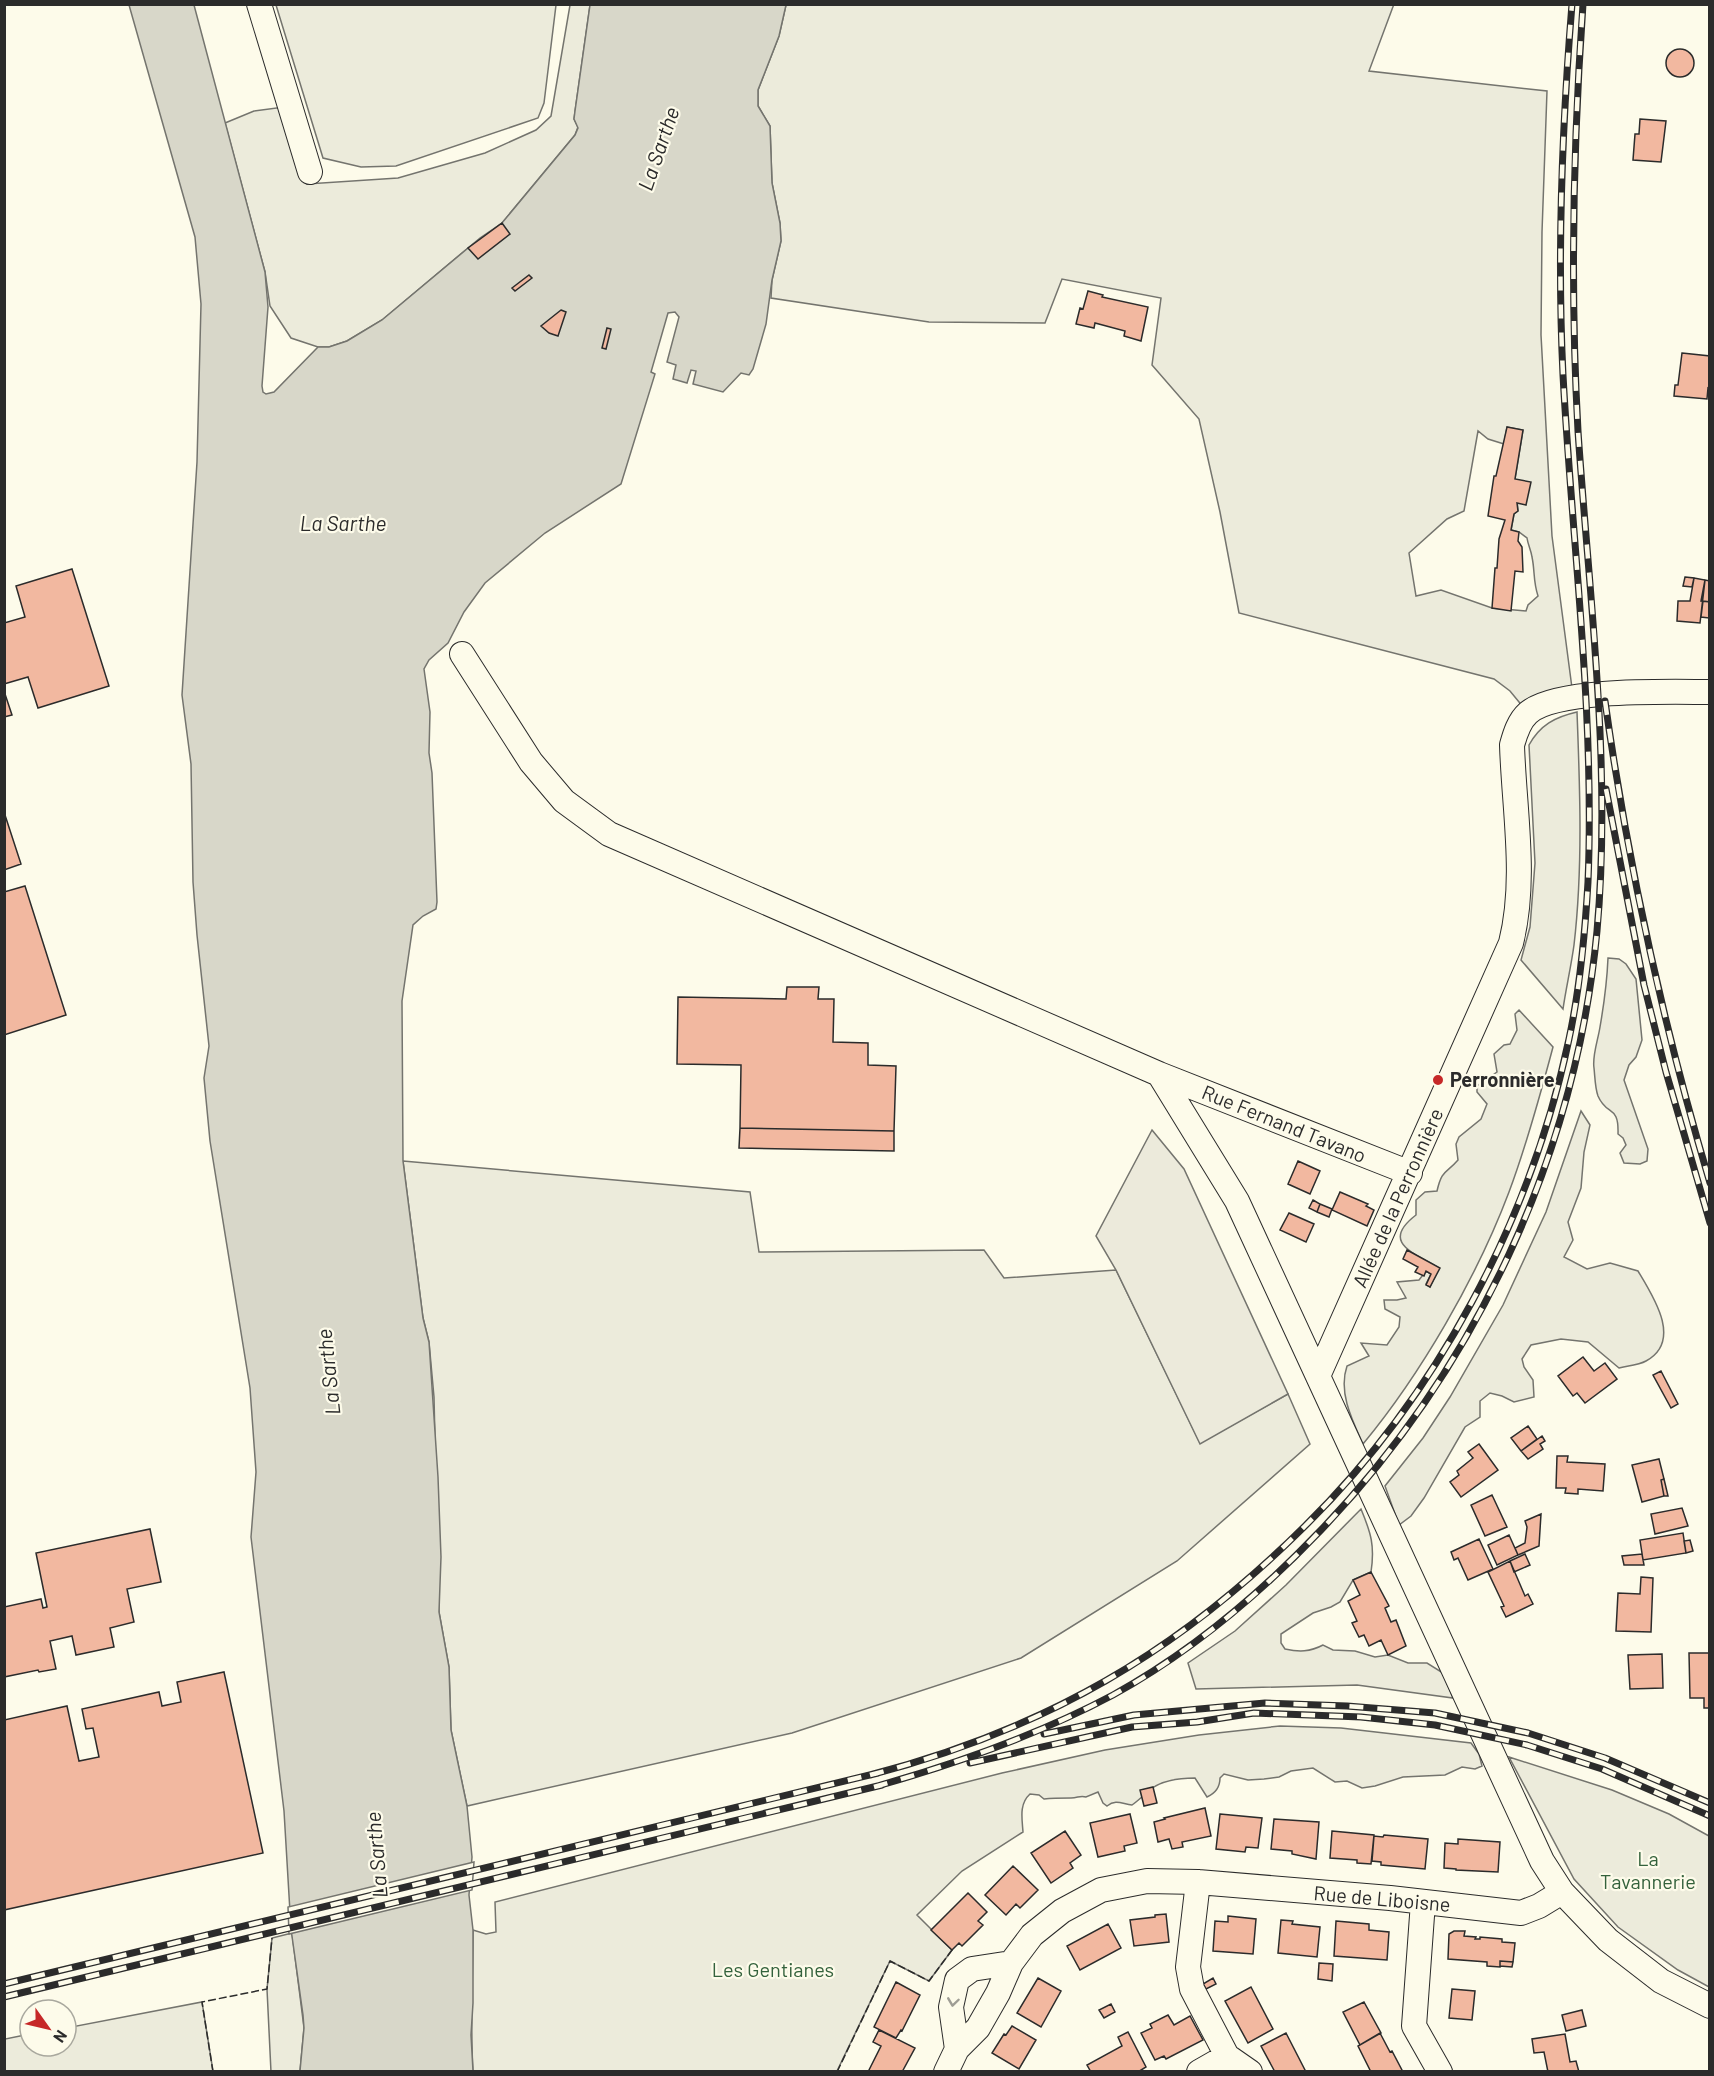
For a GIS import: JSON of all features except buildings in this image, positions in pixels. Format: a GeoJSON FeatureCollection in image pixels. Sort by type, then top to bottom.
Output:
{"type":"FeatureCollection","features":[{"type":"Feature","properties":{"kind":"street"},"geometry":{"type":"LineString","coordinates":[[259,4],[310,172]]}},
{"type":"Feature","properties":{"kind":"street","name":"Rue Fernand Tavano"},"geometry":{"type":"LineString","coordinates":[[462,654],[531,762],[557,794],[609,834],[1159,1074],[1410,1173]]}},
{"type":"Feature","properties":{"kind":"street","name":"Allée de la Perronnière"},"geometry":{"type":"LineString","coordinates":[[1318,1376],[1511,943],[1517,921],[1520,879],[1512,745],[1516,731],[1528,713],[1552,703],[1571,699],[1615,692],[1710,692]]}},
{"type":"Feature","properties":{"kind":"street"},"geometry":{"type":"LineString","coordinates":[[1159,1074],[1237,1201],[1542,1861],[1562,1892],[1608,1940],[1661,1981],[1710,2006]]}},
{"type":"Feature","properties":{"kind":"street","name":"Rue de Liboisne"},"geometry":{"type":"LineString","coordinates":[[946,2072],[957,2049],[978,2028],[998,1993],[1011,1963],[1032,1935],[1054,1917],[1101,1890],[1147,1881],[1198,1882],[1521,1913],[1539,1906],[1562,1892]]}},
{"type":"Feature","properties":{"kind":"street"},"geometry":{"type":"LineString","coordinates":[[1198,1882],[1188,1967],[1192,1989],[1227,2056],[1250,2072]]}},
{"type":"Feature","properties":{"kind":"street"},"geometry":{"type":"LineString","coordinates":[[1423,1902],[1414,2026],[1440,2072]]}},
{"type":"Feature","properties":{"kind":"street"},"geometry":{"type":"LineString","coordinates":[[957,2049],[951,2007],[957,1980],[972,1969],[1011,1963]]}},
{"type":"Feature","properties":{"kind":"street"},"geometry":{"type":"LineString","coordinates":[[1199,2072],[1227,2056]]}},
{"type":"Feature","properties":{"kind":"green space"},"geometry":{"type":"Polygon","coordinates":[[[1394,4],[1369,71],[1547,91],[1541,335],[1552,536],[1572,688],[1528,713],[1510,691],[1494,679],[1239,613],[1199,419],[1152,365],[1161,298],[1062,279],[1045,323],[929,322],[771,298],[772,280],[781,241],[780,223],[772,183],[770,126],[758,106],[758,90],[779,36],[786,5],[1394,4]],[[1507,427],[1504,444],[1488,439],[1478,431],[1464,511],[1447,519],[1409,553],[1416,596],[1441,590],[1492,608],[1526,611],[1528,605],[1538,596],[1532,554],[1527,538],[1511,530],[1514,514],[1518,511],[1515,479],[1523,430],[1507,427]]]}},
{"type":"Feature","properties":{"kind":"green space"},"geometry":{"type":"Polygon","coordinates":[[[276,5],[556,5],[544,103],[538,118],[396,166],[361,167],[323,158],[276,5]]]}},
{"type":"Feature","properties":{"kind":"green space"},"geometry":{"type":"Polygon","coordinates":[[[570,5],[590,5],[574,119],[578,127],[575,135],[502,223],[468,248],[382,320],[347,341],[329,347],[318,347],[291,338],[270,306],[265,272],[225,123],[254,111],[284,107],[307,184],[398,178],[485,153],[536,130],[551,116],[570,5]]]}},
{"type":"Feature","properties":{"kind":"green space"},"geometry":{"type":"Polygon","coordinates":[[[1577,712],[1580,799],[1579,887],[1574,945],[1563,1009],[1521,960],[1530,927],[1535,863],[1529,745],[1543,727],[1562,716],[1577,712]]]}},
{"type":"Feature","properties":{"kind":"green space"},"geometry":{"type":"Polygon","coordinates":[[[1608,958],[1619,959],[1626,964],[1636,979],[1642,1040],[1624,1080],[1648,1149],[1647,1161],[1640,1164],[1624,1163],[1620,1153],[1626,1145],[1618,1134],[1617,1118],[1601,1102],[1596,1086],[1594,1058],[1604,1001],[1608,958]]]}},
{"type":"Feature","properties":{"kind":"green space"},"geometry":{"type":"Polygon","coordinates":[[[1519,1010],[1553,1047],[1516,1174],[1481,1257],[1446,1324],[1406,1387],[1363,1444],[1345,1396],[1347,1366],[1369,1356],[1361,1343],[1387,1345],[1399,1327],[1400,1317],[1385,1309],[1384,1300],[1406,1298],[1397,1282],[1419,1280],[1426,1271],[1431,1274],[1426,1284],[1430,1287],[1439,1268],[1405,1247],[1401,1241],[1401,1234],[1405,1225],[1416,1215],[1416,1200],[1425,1192],[1437,1191],[1443,1175],[1458,1160],[1456,1144],[1459,1137],[1481,1119],[1487,1104],[1477,1092],[1477,1086],[1497,1072],[1494,1054],[1504,1045],[1510,1044],[1517,1030],[1515,1014],[1519,1010]]]}},
{"type":"Feature","properties":{"kind":"green space"},"geometry":{"type":"Polygon","coordinates":[[[1581,1111],[1590,1125],[1584,1152],[1581,1188],[1568,1222],[1573,1240],[1564,1257],[1587,1269],[1610,1263],[1638,1271],[1662,1318],[1664,1330],[1662,1342],[1657,1352],[1646,1361],[1619,1368],[1588,1342],[1561,1339],[1531,1345],[1522,1359],[1524,1367],[1533,1380],[1534,1397],[1514,1402],[1490,1393],[1480,1401],[1480,1417],[1465,1427],[1424,1498],[1411,1516],[1399,1525],[1385,1486],[1423,1438],[1450,1397],[1503,1305],[1546,1212],[1581,1111]]]}},
{"type":"Feature","properties":{"kind":"green space"},"geometry":{"type":"Polygon","coordinates":[[[403,1161],[750,1192],[759,1252],[984,1250],[1004,1278],[1116,1270],[1200,1443],[1288,1394],[1310,1444],[1177,1561],[1021,1658],[792,1733],[467,1806],[451,1730],[449,1667],[439,1612],[434,1397],[429,1342],[423,1318],[403,1161]]]}},
{"type":"Feature","properties":{"kind":"green space"},"geometry":{"type":"Polygon","coordinates":[[[1361,1509],[1371,1540],[1373,1555],[1371,1572],[1353,1580],[1340,1602],[1313,1613],[1281,1634],[1281,1643],[1285,1649],[1290,1650],[1309,1650],[1323,1645],[1333,1650],[1355,1651],[1375,1657],[1388,1655],[1408,1663],[1427,1663],[1443,1673],[1453,1698],[1357,1685],[1196,1689],[1188,1663],[1235,1631],[1286,1585],[1361,1509]]]}},
{"type":"Feature","properties":{"kind":"green space","name":"Les Gentianes"},"geometry":{"type":"Polygon","coordinates":[[[1280,1726],[1341,1728],[1471,1743],[1479,1754],[1482,1766],[1475,1769],[1462,1767],[1445,1775],[1403,1777],[1362,1788],[1347,1781],[1335,1782],[1313,1768],[1291,1771],[1279,1777],[1264,1779],[1248,1780],[1224,1774],[1220,1778],[1217,1789],[1207,1797],[1195,1778],[1184,1778],[1156,1786],[1132,1805],[1116,1802],[1107,1806],[1098,1792],[1086,1797],[1044,1799],[1039,1795],[1030,1794],[1023,1807],[1023,1832],[962,1871],[917,1915],[952,1950],[929,1981],[890,1961],[837,2071],[473,2071],[473,1930],[486,1934],[496,1932],[495,1902],[1002,1773],[1105,1750],[1199,1735],[1280,1726]]]}},
{"type":"Feature","properties":{"kind":"green space","name":"La Tavannerie"},"geometry":{"type":"Polygon","coordinates":[[[1509,1757],[1612,1790],[1669,1814],[1709,1836],[1709,1987],[1678,1970],[1618,1927],[1574,1879],[1509,1757]]]}},
{"type":"Feature","properties":{"kind":"green space"},"geometry":{"type":"Polygon","coordinates":[[[292,1933],[304,2028],[300,2071],[271,2072],[267,1989],[272,1938],[292,1933]]]}},
{"type":"Feature","properties":{"kind":"green space"},"geometry":{"type":"Polygon","coordinates":[[[202,2002],[213,2071],[5,2071],[5,2039],[18,2036],[18,2058],[78,2058],[78,2026],[202,2002]]]}},
{"type":"Feature","properties":{"kind":"shaded area"},"geometry":{"type":"Polygon","coordinates":[[[1152,1130],[1184,1169],[1288,1394],[1200,1444],[1116,1270],[1096,1236],[1152,1130]]]}},
{"type":"Feature","properties":{"kind":"water","name":"La Sarthe"},"geometry":{"type":"Polygon","coordinates":[[[129,5],[194,5],[265,272],[268,307],[262,386],[266,394],[274,392],[318,347],[329,347],[347,341],[382,320],[480,238],[502,223],[575,135],[578,128],[574,119],[590,5],[786,5],[779,36],[758,90],[758,106],[770,126],[772,183],[781,241],[772,280],[766,324],[753,369],[749,375],[741,373],[723,392],[693,384],[696,371],[691,370],[687,383],[673,379],[676,365],[667,362],[679,317],[675,312],[668,313],[651,372],[655,374],[621,484],[545,533],[485,583],[464,612],[448,643],[429,660],[424,669],[430,712],[429,753],[432,773],[437,902],[436,909],[413,925],[402,1001],[403,1161],[423,1318],[429,1342],[441,1557],[439,1612],[449,1667],[451,1730],[467,1806],[472,1857],[469,1895],[473,1930],[471,2035],[473,2071],[300,2071],[303,2015],[291,1929],[284,1811],[251,1537],[256,1472],[250,1388],[210,1141],[204,1078],[209,1046],[193,882],[191,764],[182,695],[197,462],[201,304],[195,237],[129,5]]]}},
{"type":"Feature","properties":{"kind":"pier"},"geometry":{"type":"Polygon","coordinates":[[[474,1862],[472,1890],[289,1934],[288,1907],[474,1862]]]}},
{"type":"Feature","properties":{"kind":"railway"},"geometry":{"type":"LineString","coordinates":[[870,1775],[994,1735],[1106,1681],[1158,1648],[1208,1612],[1257,1571],[1305,1526],[1352,1475],[1396,1421],[1436,1363],[1472,1302],[1503,1239],[1530,1173],[1552,1107],[1573,1020],[1582,961],[1588,882],[1586,692],[1563,375],[1560,282],[1566,97],[1572,4]]}},
{"type":"Feature","properties":{"kind":"railway"},"geometry":{"type":"LineString","coordinates":[[874,1787],[935,1769],[1026,1736],[1113,1695],[1197,1641],[1249,1599],[1321,1530],[1376,1467],[1427,1400],[1471,1328],[1509,1254],[1541,1176],[1567,1096],[1585,1014],[1597,931],[1601,869],[1602,806],[1597,681],[1578,431],[1574,324],[1575,164],[1583,4]]}},
{"type":"Feature","properties":{"kind":"railway"},"geometry":{"type":"LineString","coordinates":[[1605,701],[1624,823],[1648,944],[1677,1064],[1710,1183]]}},
{"type":"Feature","properties":{"kind":"railway"},"geometry":{"type":"LineString","coordinates":[[1606,789],[1644,985],[1666,1072],[1710,1223]]}},
{"type":"Feature","properties":{"kind":"railway"},"geometry":{"type":"LineString","coordinates":[[1044,1734],[1134,1715],[1265,1703],[1347,1706],[1435,1713],[1528,1733],[1605,1758],[1710,1803]]}},
{"type":"Feature","properties":{"kind":"railway"},"geometry":{"type":"LineString","coordinates":[[970,1763],[1132,1727],[1197,1722],[1254,1713],[1361,1717],[1435,1725],[1527,1745],[1602,1769],[1710,1816]]}},
{"type":"Feature","properties":{"kind":"railway"},"geometry":{"type":"LineString","coordinates":[[4,1984],[878,1773]]}},
{"type":"Feature","properties":{"kind":"railway"},"geometry":{"type":"LineString","coordinates":[[4,1997],[882,1785]]}},
{"type":"Feature","properties":{"kind":"fence"},"geometry":{"type":"LineString","coordinates":[[213,2072],[202,2002],[267,1989],[272,1938]]}},
{"type":"Feature","properties":{"kind":"fence"},"geometry":{"type":"LineString","coordinates":[[837,2072],[890,1961],[929,1981],[952,1950]]}},
{"type":"Feature","properties":{"kind":"place","name":"Perronnière"},"geometry":{"type":"Point","coordinates":[1438,1080]}}]}
